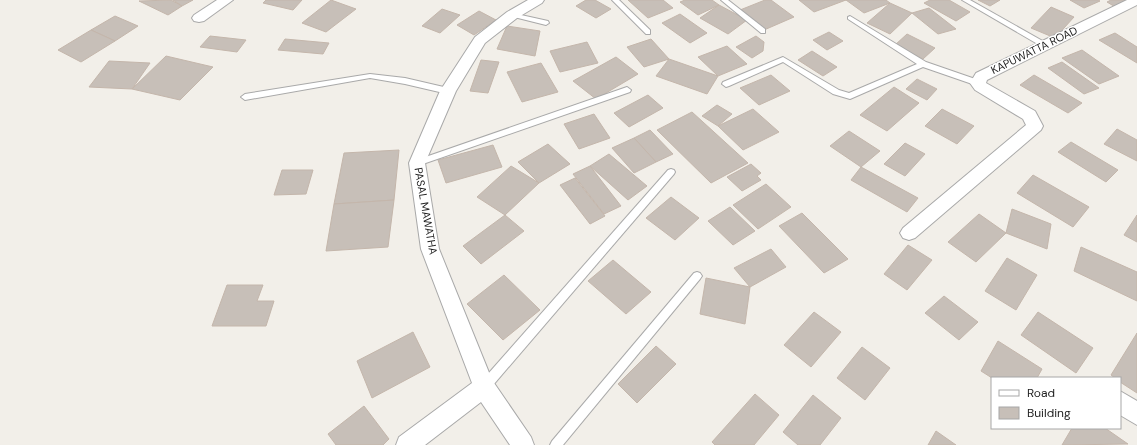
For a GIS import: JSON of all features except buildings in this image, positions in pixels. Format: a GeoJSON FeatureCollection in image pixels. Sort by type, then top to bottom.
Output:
{"type":"FeatureCollection","features":[{"type":"Feature","properties":{"kind":"street"},"geometry":{"type":"LineString","coordinates":[[199,18],[226,0]]}},
{"type":"Feature","properties":{"kind":"street","name":"PASAL MAWATHA"},"geometry":{"type":"LineString","coordinates":[[523,445],[484,387],[430,249],[417,163],[448,91],[480,40],[512,15],[537,0]]}},
{"type":"Feature","properties":{"kind":"street","name":"KAPUWATTA ROAD"},"geometry":{"type":"LineString","coordinates":[[908,233],[1035,126],[1029,115],[980,86],[978,83],[981,77],[1044,44],[1137,1]]}},
{"type":"Feature","properties":{"kind":"street"},"geometry":{"type":"LineString","coordinates":[[407,445],[484,387]]}},
{"type":"Feature","properties":{"kind":"street"},"geometry":{"type":"LineString","coordinates":[[1121,403],[1137,414]]}},
{"type":"Feature","properties":{"kind":"lane"},"geometry":{"type":"LineString","coordinates":[[615,0],[648,32]]}},
{"type":"Feature","properties":{"kind":"lane"},"geometry":{"type":"LineString","coordinates":[[724,0],[763,31]]}},
{"type":"Feature","properties":{"kind":"lane"},"geometry":{"type":"LineString","coordinates":[[965,0],[1044,44]]}},
{"type":"Feature","properties":{"kind":"lane"},"geometry":{"type":"LineString","coordinates":[[512,15],[546,23]]}},
{"type":"Feature","properties":{"kind":"lane"},"geometry":{"type":"LineString","coordinates":[[850,18],[923,64],[978,83]]}},
{"type":"Feature","properties":{"kind":"lane"},"geometry":{"type":"LineString","coordinates":[[726,84],[783,59],[836,92],[850,96],[923,64]]}},
{"type":"Feature","properties":{"kind":"lane"},"geometry":{"type":"LineString","coordinates":[[245,97],[370,76],[448,91]]}},
{"type":"Feature","properties":{"kind":"lane"},"geometry":{"type":"LineString","coordinates":[[417,163],[627,90]]}},
{"type":"Feature","properties":{"kind":"lane"},"geometry":{"type":"LineString","coordinates":[[484,387],[671,172]]}},
{"type":"Feature","properties":{"kind":"lane"},"geometry":{"type":"LineString","coordinates":[[556,445],[697,276]]}}]}
